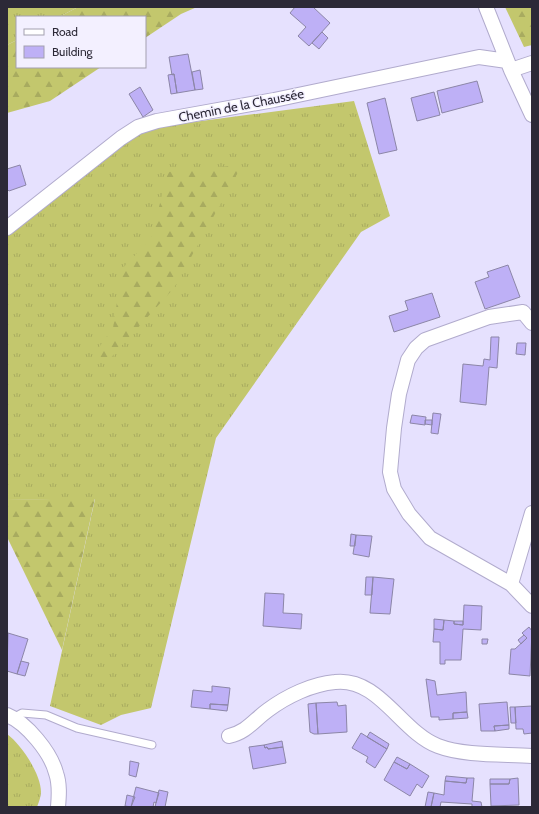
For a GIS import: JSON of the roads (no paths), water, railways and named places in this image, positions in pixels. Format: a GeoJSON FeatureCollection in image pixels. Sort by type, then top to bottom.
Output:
{"type":"FeatureCollection","features":[{"type":"Feature","properties":{"kind":"street"},"geometry":{"type":"LineString","coordinates":[[486,7],[509,66],[532,115]]}},
{"type":"Feature","properties":{"kind":"street","name":"Chemin de la Chaussée"},"geometry":{"type":"LineString","coordinates":[[7,228],[121,138],[138,127],[157,121],[274,100],[480,57],[509,66],[532,62]]}},
{"type":"Feature","properties":{"kind":"street"},"geometry":{"type":"LineString","coordinates":[[532,322],[523,312],[489,318],[425,340],[416,348],[408,360],[400,394],[394,428],[390,472],[394,489],[409,514],[430,538],[511,584],[532,606]]}},
{"type":"Feature","properties":{"kind":"street"},"geometry":{"type":"LineString","coordinates":[[511,584],[532,513]]}},
{"type":"Feature","properties":{"kind":"street"},"geometry":{"type":"LineString","coordinates":[[229,736],[247,729],[279,703],[316,684],[337,681],[356,684],[371,692],[423,737],[438,746],[471,753],[532,756]]}},
{"type":"Feature","properties":{"kind":"street"},"geometry":{"type":"LineString","coordinates":[[10,717],[28,730],[43,747],[56,772],[59,794],[58,807]]}},
{"type":"Feature","properties":{"kind":"lane"},"geometry":{"type":"LineString","coordinates":[[10,717],[22,713],[46,715],[77,728],[152,745]]}}]}
